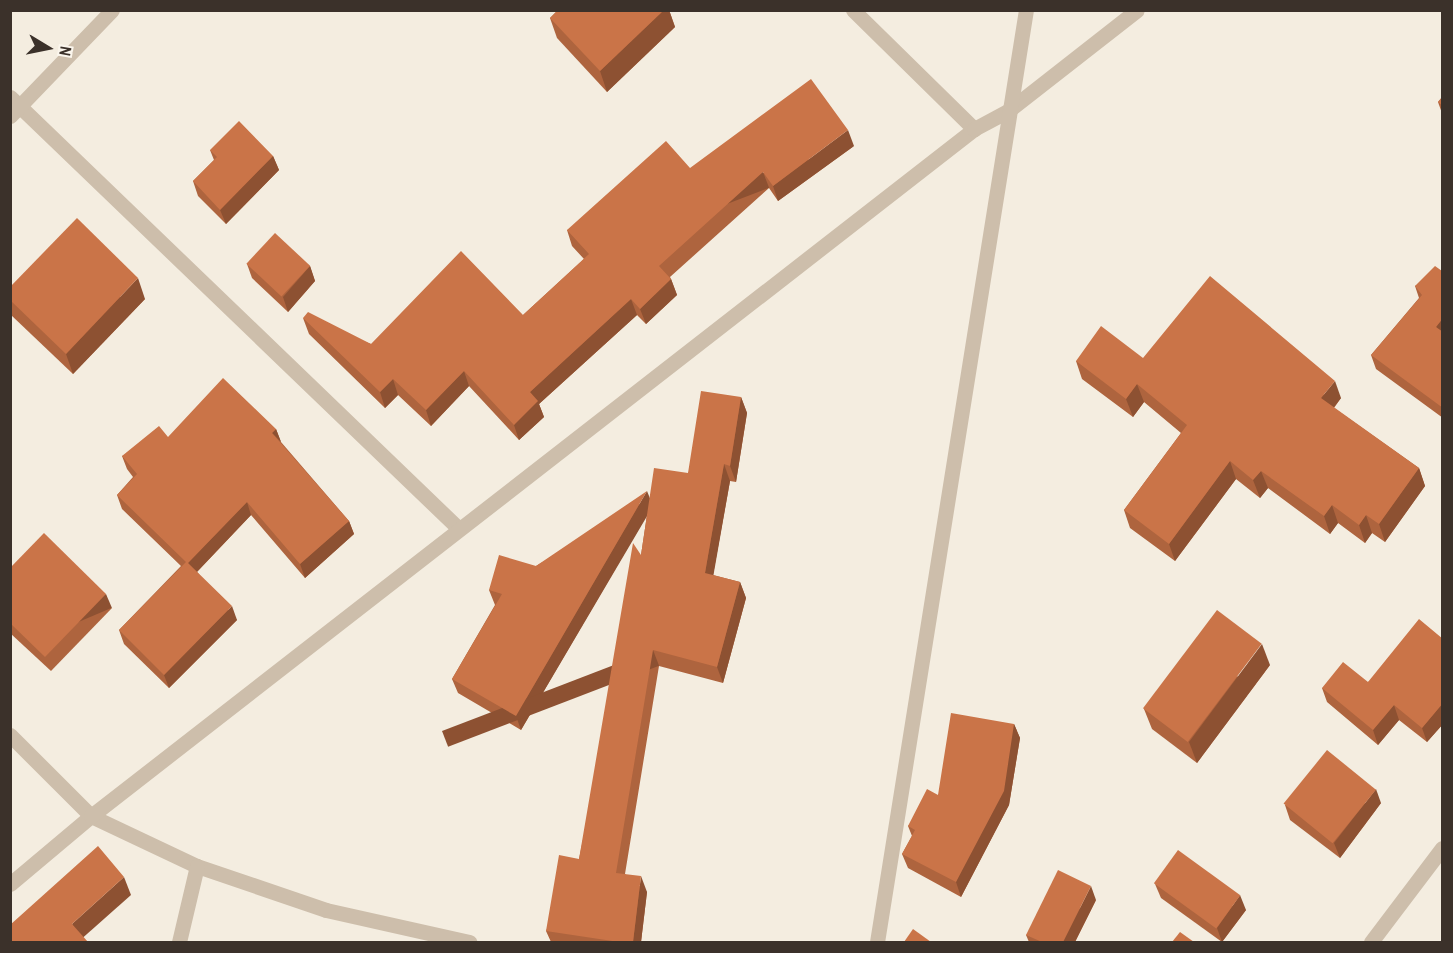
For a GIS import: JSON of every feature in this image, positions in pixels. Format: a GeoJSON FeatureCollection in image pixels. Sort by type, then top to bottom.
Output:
{"type":"FeatureCollection","features":[{"type":"Feature","properties":{"kind":"street"},"geometry":{"type":"LineString","coordinates":[[112,10],[14,106],[459,530]]}},
{"type":"Feature","properties":{"kind":"street"},"geometry":{"type":"LineString","coordinates":[[853,10],[974,129]]}},
{"type":"Feature","properties":{"kind":"street"},"geometry":{"type":"LineString","coordinates":[[877,942],[1026,10]]}},
{"type":"Feature","properties":{"kind":"street"},"geometry":{"type":"LineString","coordinates":[[10,884],[91,816],[974,129],[1009,110],[1137,10]]}},
{"type":"Feature","properties":{"kind":"street"},"geometry":{"type":"LineString","coordinates":[[10,735],[91,816],[197,866],[326,910],[469,942]]}},
{"type":"Feature","properties":{"kind":"street"},"geometry":{"type":"LineString","coordinates":[[1371,942],[1443,848]]}},
{"type":"Feature","properties":{"kind":"street"},"geometry":{"type":"LineString","coordinates":[[179,942],[197,866]]}},
{"type":"Feature","properties":{"kind":"building"},"geometry":{"type":"Polygon","coordinates":[[[558,10],[664,10],[600,71],[550,18],[558,10]]]}},
{"type":"Feature","properties":{"kind":"building"},"geometry":{"type":"Polygon","coordinates":[[[811,79],[848,130],[773,186],[763,172],[659,266],[671,279],[640,309],[631,299],[530,392],[538,401],[514,425],[464,371],[426,410],[393,379],[380,392],[303,318],[308,312],[371,344],[461,251],[523,315],[589,254],[567,230],[666,141],[690,168],[811,79]]]}},
{"type":"Feature","properties":{"kind":"building"},"geometry":{"type":"Polygon","coordinates":[[[1443,96],[1443,106],[1438,102],[1443,96]]]}},
{"type":"Feature","properties":{"kind":"building"},"geometry":{"type":"Polygon","coordinates":[[[239,121],[273,156],[220,210],[193,181],[217,157],[210,150],[239,121]]]}},
{"type":"Feature","properties":{"kind":"building"},"geometry":{"type":"Polygon","coordinates":[[[77,218],[138,278],[66,354],[10,300],[10,287],[77,218]]]}},
{"type":"Feature","properties":{"kind":"building"},"geometry":{"type":"Polygon","coordinates":[[[275,233],[310,266],[281,296],[246,264],[275,233]]]}},
{"type":"Feature","properties":{"kind":"building"},"geometry":{"type":"Polygon","coordinates":[[[1435,266],[1443,270],[1443,318],[1436,327],[1443,332],[1443,408],[1371,355],[1422,295],[1415,286],[1435,266]]]}},
{"type":"Feature","properties":{"kind":"building"},"geometry":{"type":"Polygon","coordinates":[[[1210,276],[1335,381],[1321,398],[1419,468],[1379,524],[1366,515],[1359,525],[1332,505],[1324,516],[1261,471],[1253,480],[1230,461],[1169,544],[1124,510],[1187,425],[1137,384],[1126,399],[1076,361],[1101,326],[1143,358],[1210,276]]]}},
{"type":"Feature","properties":{"kind":"building"},"geometry":{"type":"Polygon","coordinates":[[[223,378],[276,429],[272,433],[349,521],[300,564],[247,502],[188,563],[232,606],[164,675],[119,630],[186,562],[117,495],[137,474],[122,456],[159,426],[168,437],[223,378]]]}},
{"type":"Feature","properties":{"kind":"building"},"geometry":{"type":"Polygon","coordinates":[[[701,391],[741,397],[730,466],[724,464],[705,573],[740,582],[717,667],[653,650],[616,873],[641,876],[633,942],[546,931],[559,855],[579,859],[633,543],[641,555],[654,468],[688,473],[701,391]]]}},
{"type":"Feature","properties":{"kind":"building"},"geometry":{"type":"Polygon","coordinates":[[[647,491],[516,716],[452,679],[502,594],[489,590],[499,555],[536,566],[647,491]]]}},
{"type":"Feature","properties":{"kind":"building"},"geometry":{"type":"Polygon","coordinates":[[[44,533],[106,594],[45,657],[10,623],[10,568],[44,533]]]}},
{"type":"Feature","properties":{"kind":"building"},"geometry":{"type":"Polygon","coordinates":[[[1217,610],[1262,644],[1188,742],[1143,708],[1217,610]]]}},
{"type":"Feature","properties":{"kind":"building"},"geometry":{"type":"Polygon","coordinates":[[[1419,619],[1443,639],[1443,703],[1422,728],[1394,705],[1373,730],[1322,688],[1343,662],[1368,682],[1419,619]]]}},
{"type":"Feature","properties":{"kind":"building"},"geometry":{"type":"Polygon","coordinates":[[[951,713],[1014,724],[1004,791],[956,882],[902,854],[915,830],[908,826],[927,789],[938,795],[951,713]]]}},
{"type":"Feature","properties":{"kind":"building"},"geometry":{"type":"Polygon","coordinates":[[[1327,750],[1376,790],[1333,843],[1284,804],[1327,750]]]}},
{"type":"Feature","properties":{"kind":"building"},"geometry":{"type":"Polygon","coordinates":[[[98,846],[124,877],[72,924],[88,942],[10,942],[10,925],[98,846]]]}},
{"type":"Feature","properties":{"kind":"building"},"geometry":{"type":"Polygon","coordinates":[[[1178,850],[1240,895],[1216,928],[1154,883],[1178,850]]]}},
{"type":"Feature","properties":{"kind":"building"},"geometry":{"type":"Polygon","coordinates":[[[1058,870],[1091,886],[1063,942],[1042,942],[1026,935],[1058,870]]]}},
{"type":"Feature","properties":{"kind":"building"},"geometry":{"type":"Polygon","coordinates":[[[913,929],[931,942],[904,942],[913,929]]]}},
{"type":"Feature","properties":{"kind":"building"},"geometry":{"type":"Polygon","coordinates":[[[1180,932],[1194,942],[1172,942],[1180,932]]]}}]}
